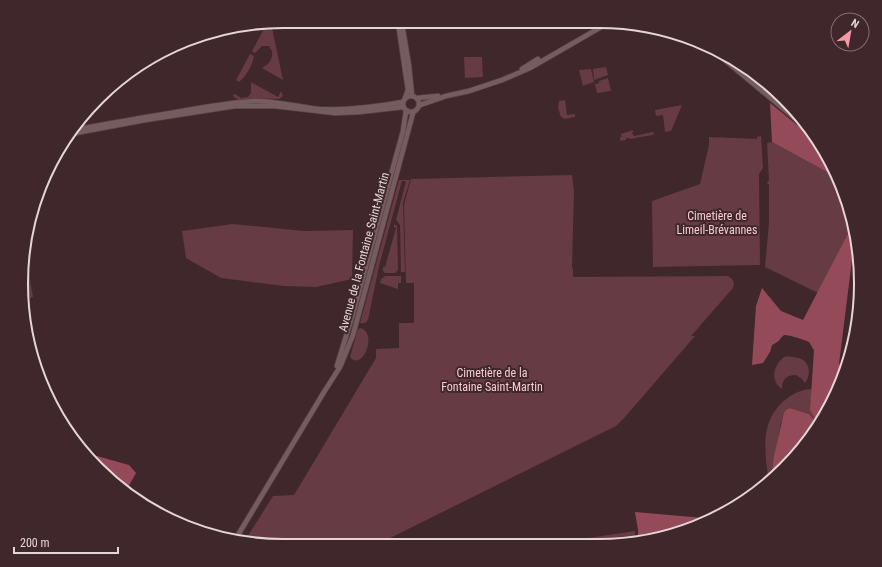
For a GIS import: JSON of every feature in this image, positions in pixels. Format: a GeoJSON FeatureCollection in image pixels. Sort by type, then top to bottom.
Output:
{"type":"FeatureCollection","features":[{"type":"Feature","properties":{"kind":"main road"},"geometry":{"type":"LineString","coordinates":[[401,28],[415,97],[420,105]]}},
{"type":"Feature","properties":{"kind":"main road","name":"Avenue de la Fontaine Saint-Martin"},"geometry":{"type":"LineString","coordinates":[[238,535],[340,367],[355,325],[403,131],[404,105],[408,90],[401,28]]}},
{"type":"Feature","properties":{"kind":"main road"},"geometry":{"type":"LineString","coordinates":[[514,74],[594,28]]}},
{"type":"Feature","properties":{"kind":"main road"},"geometry":{"type":"LineString","coordinates":[[81,128],[235,102],[276,102],[318,109],[339,110],[404,105],[412,113],[418,109],[420,105],[446,96],[489,85],[530,68],[599,28]]}},
{"type":"Feature","properties":{"kind":"main road"},"geometry":{"type":"LineString","coordinates":[[731,65],[791,115]]}},
{"type":"Feature","properties":{"kind":"main road"},"geometry":{"type":"LineString","coordinates":[[78,133],[235,106],[275,106],[339,113],[359,112],[404,105],[415,97],[446,96]]}},
{"type":"Feature","properties":{"kind":"main road","name":"Avenue de la Fontaine Saint-Martin"},"geometry":{"type":"LineString","coordinates":[[384,209],[412,113]]}},
{"type":"Feature","properties":{"kind":"main road","name":"Avenue de la Fontaine Saint-Martin"},"geometry":{"type":"LineString","coordinates":[[324,392],[339,363],[379,228]]}},
{"type":"Feature","properties":{"kind":"main road"},"geometry":{"type":"LineString","coordinates":[[355,307],[352,322],[355,325]]}},
{"type":"Feature","properties":{"kind":"green space"},"geometry":{"type":"Polygon","coordinates":[[[264,29],[272,29],[283,80],[262,68],[269,63],[271,59],[272,51],[269,46],[262,46],[255,53],[252,51],[264,29]]]}},
{"type":"Feature","properties":{"kind":"green space"},"geometry":{"type":"Polygon","coordinates":[[[250,54],[254,56],[252,63],[247,73],[239,82],[236,80],[250,54]]]}},
{"type":"Feature","properties":{"kind":"green space"},"geometry":{"type":"Polygon","coordinates":[[[464,57],[482,57],[483,77],[465,78],[464,57]]]}},
{"type":"Feature","properties":{"kind":"green space"},"geometry":{"type":"Polygon","coordinates":[[[606,67],[608,75],[594,80],[593,69],[606,67]]]}},
{"type":"Feature","properties":{"kind":"green space"},"geometry":{"type":"Polygon","coordinates":[[[591,69],[594,82],[583,86],[579,70],[591,69]]]}},
{"type":"Feature","properties":{"kind":"green space"},"geometry":{"type":"Polygon","coordinates":[[[608,78],[611,91],[597,93],[595,84],[608,78]]]}},
{"type":"Feature","properties":{"kind":"green space"},"geometry":{"type":"Polygon","coordinates":[[[251,82],[278,97],[281,91],[283,96],[279,99],[254,98],[239,100],[234,97],[233,95],[235,94],[241,98],[248,97],[251,93],[251,82]]]}},
{"type":"Feature","properties":{"kind":"green space"},"geometry":{"type":"Polygon","coordinates":[[[565,100],[567,115],[575,114],[575,117],[565,119],[561,117],[558,108],[559,101],[565,100]]]}},
{"type":"Feature","properties":{"kind":"green space"},"geometry":{"type":"Polygon","coordinates":[[[682,105],[671,131],[665,132],[663,115],[656,116],[655,110],[682,105]]]}},
{"type":"Feature","properties":{"kind":"green space"},"geometry":{"type":"Polygon","coordinates":[[[633,130],[632,133],[634,136],[653,132],[654,134],[630,139],[626,138],[626,140],[620,141],[620,137],[622,137],[621,134],[633,130]]]}},
{"type":"Feature","properties":{"kind":"green space","name":"Cimetière de Limeil-Brévannes"},"geometry":{"type":"Polygon","coordinates":[[[761,136],[763,168],[759,174],[760,265],[653,267],[652,201],[700,184],[709,145],[709,137],[757,139],[757,137],[761,136]]]}},
{"type":"Feature","properties":{"kind":"green space"},"geometry":{"type":"Polygon","coordinates":[[[772,142],[829,173],[835,186],[849,233],[818,293],[765,267],[769,223],[767,143],[772,142]]]}},
{"type":"Feature","properties":{"kind":"green space","name":"Cimetière de la Fontaine Saint-Martin"},"geometry":{"type":"Polygon","coordinates":[[[572,175],[574,192],[573,277],[728,276],[734,283],[733,288],[691,336],[695,336],[616,426],[388,539],[284,539],[247,537],[273,496],[294,495],[376,358],[376,349],[399,348],[399,323],[414,323],[414,283],[406,283],[404,205],[411,179],[572,175]]]}},
{"type":"Feature","properties":{"kind":"green space"},"geometry":{"type":"Polygon","coordinates":[[[399,180],[410,180],[403,203],[405,272],[401,272],[400,225],[396,220],[406,181],[402,181],[379,266],[368,320],[365,323],[360,323],[399,180]]]}},
{"type":"Feature","properties":{"kind":"green space"},"geometry":{"type":"Polygon","coordinates":[[[233,224],[304,231],[353,230],[352,279],[316,287],[284,286],[221,278],[186,258],[182,231],[233,224]]]}},
{"type":"Feature","properties":{"kind":"green space"},"geometry":{"type":"Polygon","coordinates":[[[394,224],[397,226],[398,270],[395,273],[385,273],[383,271],[383,267],[385,267],[396,228],[394,227],[394,224]]]}},
{"type":"Feature","properties":{"kind":"green space"},"geometry":{"type":"Polygon","coordinates":[[[29,272],[33,297],[29,298],[29,272]]]}},
{"type":"Feature","properties":{"kind":"green space"},"geometry":{"type":"Polygon","coordinates":[[[385,276],[401,276],[401,283],[398,283],[398,289],[380,283],[381,279],[385,276]]]}},
{"type":"Feature","properties":{"kind":"green space"},"geometry":{"type":"Polygon","coordinates":[[[361,328],[366,332],[368,344],[363,356],[359,360],[355,360],[350,357],[358,329],[361,328]]]}},
{"type":"Feature","properties":{"kind":"green space"},"geometry":{"type":"Polygon","coordinates":[[[786,356],[799,358],[806,362],[809,373],[805,383],[796,375],[786,378],[782,389],[775,381],[774,376],[778,363],[786,356]]]}},
{"type":"Feature","properties":{"kind":"green space"},"geometry":{"type":"Polygon","coordinates":[[[812,389],[811,408],[816,418],[814,420],[809,414],[790,408],[781,423],[773,470],[768,475],[765,447],[768,425],[779,405],[792,395],[803,390],[812,389]]]}},
{"type":"Feature","properties":{"kind":"green space"},"geometry":{"type":"Polygon","coordinates":[[[635,531],[635,536],[632,537],[581,539],[635,531]]]}},
{"type":"Feature","properties":{"kind":"shaded area"},"geometry":{"type":"Polygon","coordinates":[[[770,103],[801,128],[829,173],[772,142],[770,103]]]}},
{"type":"Feature","properties":{"kind":"shaded area"},"geometry":{"type":"Polygon","coordinates":[[[849,232],[852,257],[839,364],[840,365],[828,397],[815,419],[810,410],[814,350],[809,342],[796,337],[784,335],[772,345],[770,352],[763,363],[752,365],[756,306],[762,288],[781,311],[803,320],[849,232]]]}},
{"type":"Feature","properties":{"kind":"shaded area"},"geometry":{"type":"Polygon","coordinates":[[[790,408],[809,414],[814,420],[791,452],[772,471],[774,456],[786,410],[790,408]]]}},
{"type":"Feature","properties":{"kind":"shaded area"},"geometry":{"type":"Polygon","coordinates":[[[94,455],[129,465],[136,473],[129,486],[115,476],[94,455]]]}},
{"type":"Feature","properties":{"kind":"shaded area"},"geometry":{"type":"Polygon","coordinates":[[[635,512],[701,518],[665,530],[638,536],[635,512]]]}}]}
